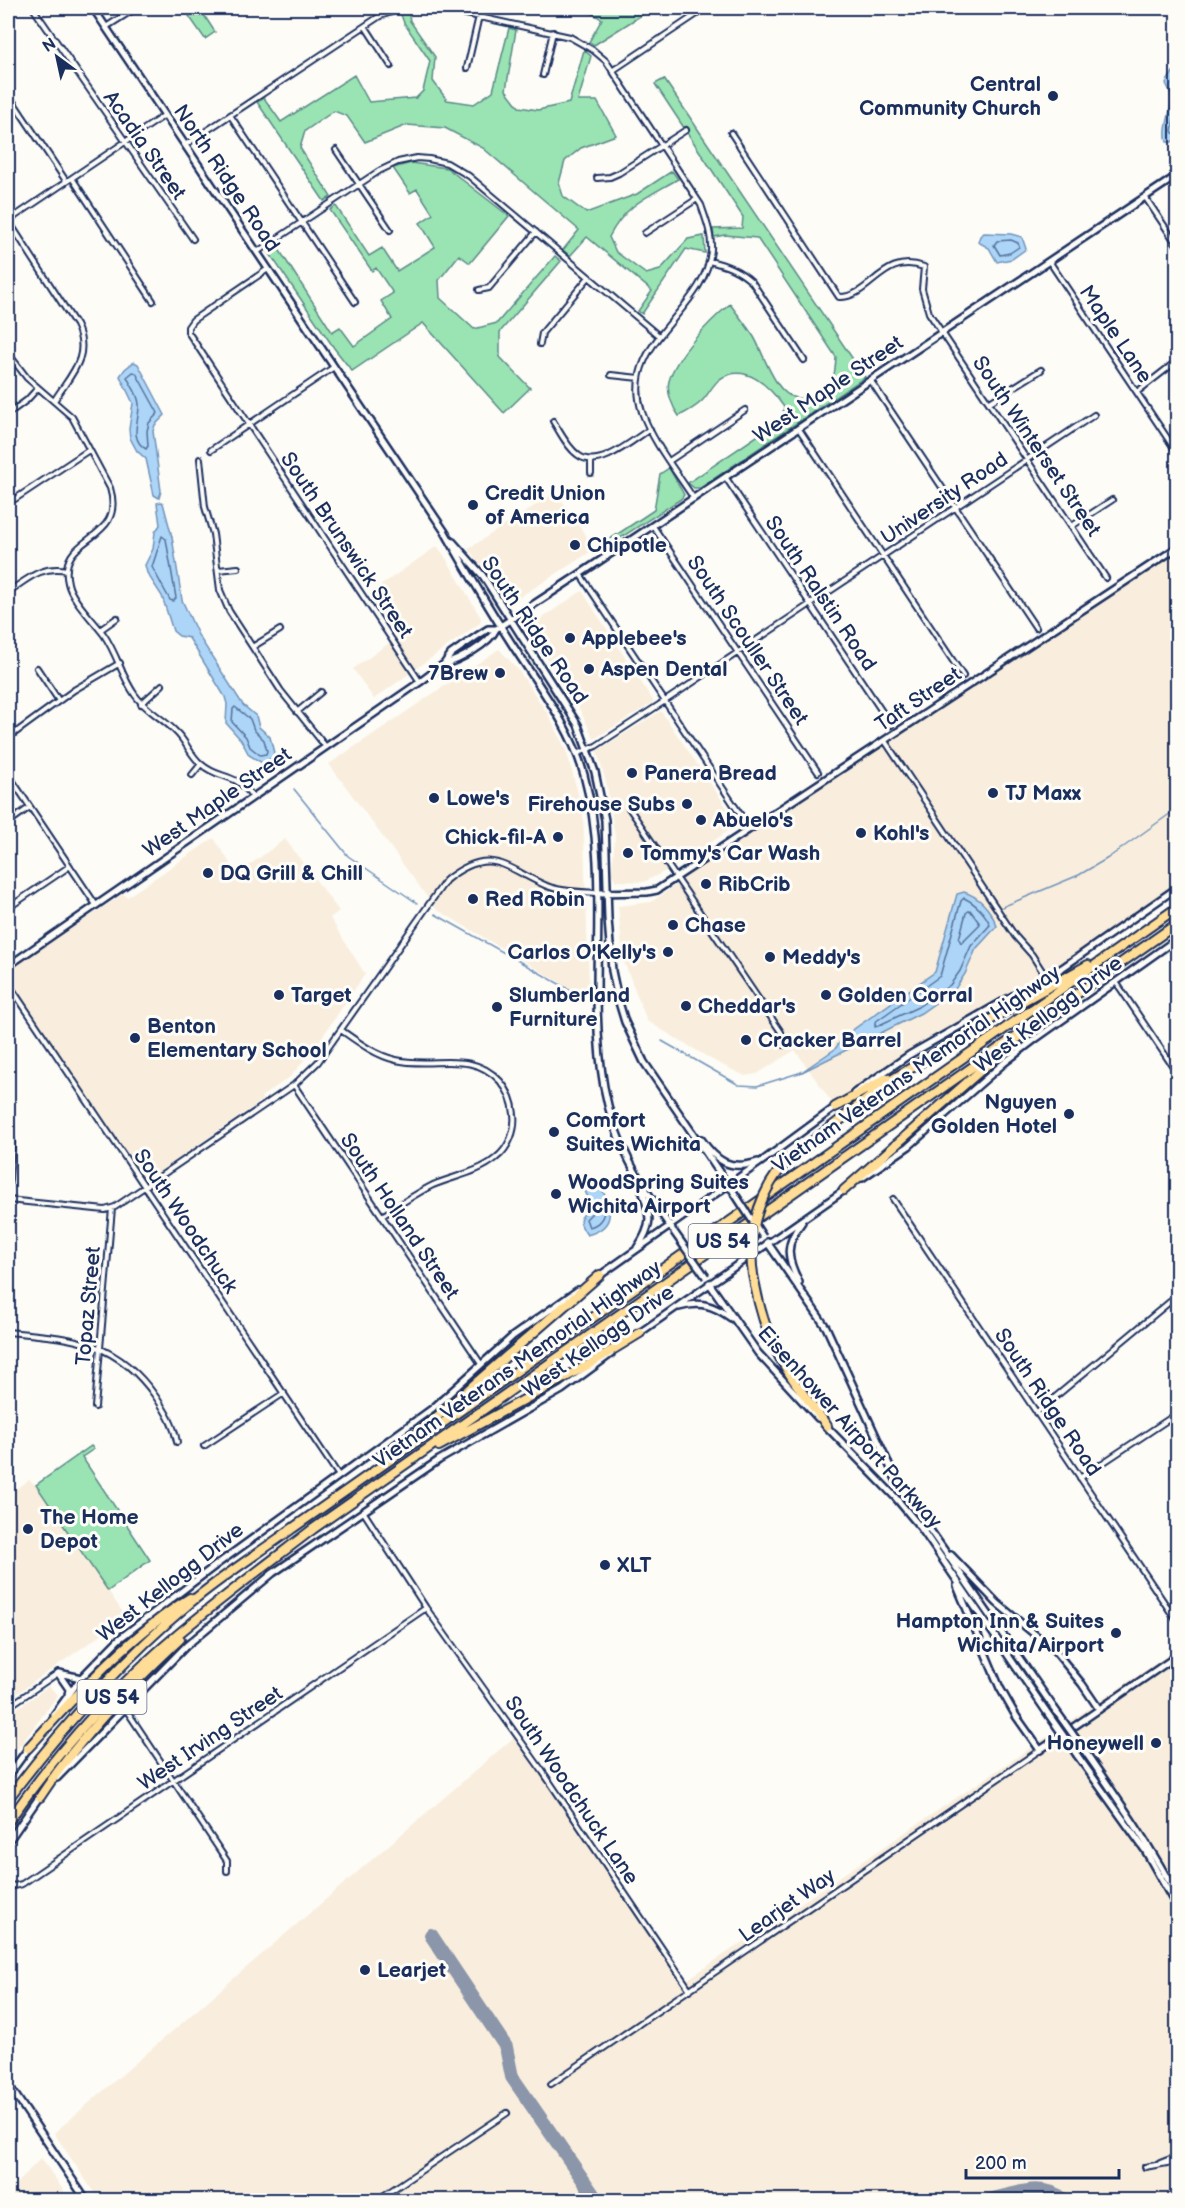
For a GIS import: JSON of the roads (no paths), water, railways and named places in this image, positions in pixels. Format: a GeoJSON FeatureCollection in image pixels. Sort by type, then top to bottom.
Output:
{"type":"FeatureCollection","features":[{"type":"Feature","properties":{"kind":"highway","name":"Vietnam Veterans Memorial Highway"},"geometry":{"type":"LineString","coordinates":[[8,1799],[52,1740],[115,1671],[190,1603],[1178,907]]}},
{"type":"Feature","properties":{"kind":"highway","name":"Vietnam Veterans Memorial Highway"},"geometry":{"type":"LineString","coordinates":[[8,1822],[56,1759],[128,1681],[196,1619],[313,1529],[1178,923]]}},
{"type":"Feature","properties":{"kind":"highway"},"geometry":{"type":"LineString","coordinates":[[835,1107],[926,1058],[1129,941]]}},
{"type":"Feature","properties":{"kind":"highway"},"geometry":{"type":"LineString","coordinates":[[844,1190],[1038,1020]]}},
{"type":"Feature","properties":{"kind":"highway"},"geometry":{"type":"LineString","coordinates":[[826,1426],[787,1370],[771,1340],[760,1309],[755,1286],[752,1243],[755,1217],[768,1187],[786,1162],[893,1079],[926,1058]]}},
{"type":"Feature","properties":{"kind":"highway"},"geometry":{"type":"LineString","coordinates":[[356,1485],[600,1275]]}},
{"type":"Feature","properties":{"kind":"highway"},"geometry":{"type":"LineString","coordinates":[[409,1462],[586,1366],[640,1333]]}},
{"type":"Feature","properties":{"kind":"highway"},"geometry":{"type":"LineString","coordinates":[[28,1748],[106,1664],[179,1605],[235,1570]]}},
{"type":"Feature","properties":{"kind":"highway"},"geometry":{"type":"LineString","coordinates":[[40,1797],[58,1770],[85,1737],[165,1653],[234,1590]]}},
{"type":"Feature","properties":{"kind":"main road","name":"North Ridge Road"},"geometry":{"type":"LineString","coordinates":[[93,8],[356,401]]}},
{"type":"Feature","properties":{"kind":"main road","name":"West Maple Street"},"geometry":{"type":"LineString","coordinates":[[8,966],[444,664],[456,662],[493,636],[498,628],[1178,175]]}},
{"type":"Feature","properties":{"kind":"main road","name":"South Ridge Road"},"geometry":{"type":"LineString","coordinates":[[356,401],[446,533],[483,576],[564,701],[578,725],[587,750]]}},
{"type":"Feature","properties":{"kind":"main road","name":"South Ridge Road"},"geometry":{"type":"LineString","coordinates":[[446,533],[498,628],[562,722],[577,754]]}},
{"type":"Feature","properties":{"kind":"main road","name":"Taft Street"},"geometry":{"type":"LineString","coordinates":[[597,893],[652,891],[676,878],[1178,547]]}},
{"type":"Feature","properties":{"kind":"main road","name":"Eisenhower Airport Parkway"},"geometry":{"type":"LineString","coordinates":[[587,750],[595,772],[605,820],[612,971],[625,1022],[644,1062],[826,1327],[898,1484],[1135,1824],[1177,1898]]}},
{"type":"Feature","properties":{"kind":"main road","name":"Eisenhower Airport Parkway"},"geometry":{"type":"LineString","coordinates":[[577,754],[584,775],[595,828],[598,1025],[603,1078],[612,1119],[637,1178],[739,1327],[770,1368],[921,1528],[1046,1712],[1144,1850],[1178,1909]]}},
{"type":"Feature","properties":{"kind":"main road","name":"West Kellogg Drive"},"geometry":{"type":"LineString","coordinates":[[8,1776],[81,1678],[119,1639],[216,1565],[433,1408],[530,1323],[635,1251],[673,1230],[729,1185],[909,1055],[1046,977],[1178,887]]}},
{"type":"Feature","properties":{"kind":"main road","name":"West Kellogg Drive"},"geometry":{"type":"LineString","coordinates":[[8,1842],[40,1797],[186,1646],[273,1573],[463,1444],[562,1390],[674,1308],[909,1146],[1023,1048],[1178,938]]}},
{"type":"Feature","properties":{"kind":"main road"},"geometry":{"type":"LineString","coordinates":[[688,1127],[711,1153],[728,1164],[746,1166],[765,1159]]}},
{"type":"Feature","properties":{"kind":"main road"},"geometry":{"type":"LineString","coordinates":[[635,1251],[648,1230],[650,1216],[637,1178]]}},
{"type":"Feature","properties":{"kind":"main road"},"geometry":{"type":"LineString","coordinates":[[805,1217],[792,1235],[789,1255],[794,1272],[809,1302]]}},
{"type":"Feature","properties":{"kind":"main road"},"geometry":{"type":"LineString","coordinates":[[674,1308],[692,1304],[708,1304],[722,1312],[739,1327]]}},
{"type":"Feature","properties":{"kind":"main road"},"geometry":{"type":"LineString","coordinates":[[942,1545],[997,1603],[1055,1651],[1099,1709]]}},
{"type":"Feature","properties":{"kind":"main road"},"geometry":{"type":"LineString","coordinates":[[951,1573],[1000,1688],[1040,1750],[1178,1655]]}},
{"type":"Feature","properties":{"kind":"main road"},"geometry":{"type":"LineString","coordinates":[[58,1673],[81,1678]]}},
{"type":"Feature","properties":{"kind":"main road"},"geometry":{"type":"LineString","coordinates":[[58,1673],[69,1689],[68,1695]]}},
{"type":"Feature","properties":{"kind":"main road"},"geometry":{"type":"LineString","coordinates":[[8,2084],[86,2200]]}},
{"type":"Feature","properties":{"kind":"street","name":"Acadia Street"},"geometry":{"type":"LineString","coordinates":[[33,8],[193,239]]}},
{"type":"Feature","properties":{"kind":"street"},"geometry":{"type":"LineString","coordinates":[[106,27],[136,8]]}},
{"type":"Feature","properties":{"kind":"street"},"geometry":{"type":"LineString","coordinates":[[185,145],[364,26],[380,16],[403,8]]}},
{"type":"Feature","properties":{"kind":"street"},"geometry":{"type":"LineString","coordinates":[[439,8],[553,32],[570,37],[593,50],[612,70],[697,199],[709,226],[711,248],[709,261],[701,285],[659,336],[645,360],[639,378],[642,412],[669,461],[694,499]]}},
{"type":"Feature","properties":{"kind":"street"},"geometry":{"type":"LineString","coordinates":[[612,70],[706,8]]}},
{"type":"Feature","properties":{"kind":"street"},"geometry":{"type":"LineString","coordinates":[[467,68],[479,16]]}},
{"type":"Feature","properties":{"kind":"street"},"geometry":{"type":"LineString","coordinates":[[364,26],[391,66]]}},
{"type":"Feature","properties":{"kind":"street"},"geometry":{"type":"LineString","coordinates":[[543,75],[553,32]]}},
{"type":"Feature","properties":{"kind":"street"},"geometry":{"type":"LineString","coordinates":[[8,94],[66,181]]}},
{"type":"Feature","properties":{"kind":"street"},"geometry":{"type":"LineString","coordinates":[[54,401],[80,361],[83,350],[82,339],[76,325],[8,221],[165,115]]}},
{"type":"Feature","properties":{"kind":"street"},"geometry":{"type":"LineString","coordinates":[[230,115],[355,302]]}},
{"type":"Feature","properties":{"kind":"street"},"geometry":{"type":"LineString","coordinates":[[597,178],[610,177],[619,173],[686,130]]}},
{"type":"Feature","properties":{"kind":"street","name":"South Winterset Street"},"geometry":{"type":"LineString","coordinates":[[731,134],[839,297],[848,297],[891,268],[903,263],[924,267],[922,289],[929,313],[1106,578]]}},
{"type":"Feature","properties":{"kind":"street"},"geometry":{"type":"LineString","coordinates":[[336,150],[390,230]]}},
{"type":"Feature","properties":{"kind":"street"},"geometry":{"type":"LineString","coordinates":[[257,252],[390,166],[406,160],[429,159],[447,163],[469,176],[659,336]]}},
{"type":"Feature","properties":{"kind":"street"},"geometry":{"type":"LineString","coordinates":[[72,178],[153,301]]}},
{"type":"Feature","properties":{"kind":"street"},"geometry":{"type":"LineString","coordinates":[[1145,196],[1178,246]]}},
{"type":"Feature","properties":{"kind":"street"},"geometry":{"type":"LineString","coordinates":[[645,233],[697,199]]}},
{"type":"Feature","properties":{"kind":"street"},"geometry":{"type":"LineString","coordinates":[[479,290],[489,288],[536,232]]}},
{"type":"Feature","properties":{"kind":"street"},"geometry":{"type":"LineString","coordinates":[[709,261],[727,265],[741,272],[752,282],[804,360]]}},
{"type":"Feature","properties":{"kind":"street","name":"Maple Lane"},"geometry":{"type":"LineString","coordinates":[[1049,261],[1178,454]]}},
{"type":"Feature","properties":{"kind":"street","name":"South Brunswick Street"},"geometry":{"type":"LineString","coordinates":[[268,269],[200,315],[189,323],[188,327],[193,340],[420,682]]}},
{"type":"Feature","properties":{"kind":"street"},"geometry":{"type":"LineString","coordinates":[[540,344],[542,333],[589,277]]}},
{"type":"Feature","properties":{"kind":"street"},"geometry":{"type":"LineString","coordinates":[[8,353],[27,378],[72,417],[110,488],[113,508],[110,518],[105,526],[75,550],[71,556],[67,570],[68,585],[100,630],[141,704],[178,734],[201,764],[210,770],[237,780],[253,797]]}},
{"type":"Feature","properties":{"kind":"street"},"geometry":{"type":"LineString","coordinates":[[1137,392],[1178,360]]}},
{"type":"Feature","properties":{"kind":"street"},"geometry":{"type":"LineString","coordinates":[[211,450],[334,367]]}},
{"type":"Feature","properties":{"kind":"street"},"geometry":{"type":"LineString","coordinates":[[990,402],[1041,370]]}},
{"type":"Feature","properties":{"kind":"street"},"geometry":{"type":"LineString","coordinates":[[611,375],[639,378]]}},
{"type":"Feature","properties":{"kind":"street"},"geometry":{"type":"LineString","coordinates":[[871,381],[1036,628]]}},
{"type":"Feature","properties":{"kind":"street"},"geometry":{"type":"LineString","coordinates":[[8,414],[27,400],[38,388]]}},
{"type":"Feature","properties":{"kind":"street"},"geometry":{"type":"LineString","coordinates":[[669,461],[745,410]]}},
{"type":"Feature","properties":{"kind":"street","name":"University Road"},"geometry":{"type":"LineString","coordinates":[[577,754],[665,701],[1094,415]]}},
{"type":"Feature","properties":{"kind":"street"},"geometry":{"type":"LineString","coordinates":[[553,421],[577,455],[591,460],[609,455],[650,429]]}},
{"type":"Feature","properties":{"kind":"street"},"geometry":{"type":"LineString","coordinates":[[799,429],[963,676]]}},
{"type":"Feature","properties":{"kind":"street"},"geometry":{"type":"LineString","coordinates":[[15,499],[89,450]]}},
{"type":"Feature","properties":{"kind":"street"},"geometry":{"type":"LineString","coordinates":[[200,459],[205,507],[213,534],[220,590],[230,611],[282,691],[326,747]]}},
{"type":"Feature","properties":{"kind":"street"},"geometry":{"type":"LineString","coordinates":[[591,460],[591,473]]}},
{"type":"Feature","properties":{"kind":"street","name":"South Ralstin Road"},"geometry":{"type":"LineString","coordinates":[[726,478],[891,725]]}},
{"type":"Feature","properties":{"kind":"street"},"geometry":{"type":"LineString","coordinates":[[1072,525],[1112,500]]}},
{"type":"Feature","properties":{"kind":"street","name":"South Scouller Street"},"geometry":{"type":"LineString","coordinates":[[653,526],[818,772]]}},
{"type":"Feature","properties":{"kind":"street"},"geometry":{"type":"LineString","coordinates":[[8,592],[46,568],[67,570]]}},
{"type":"Feature","properties":{"kind":"street"},"geometry":{"type":"LineString","coordinates":[[218,570],[238,568]]}},
{"type":"Feature","properties":{"kind":"street"},"geometry":{"type":"LineString","coordinates":[[580,574],[744,820]]}},
{"type":"Feature","properties":{"kind":"street"},"geometry":{"type":"LineString","coordinates":[[100,630],[117,618]]}},
{"type":"Feature","properties":{"kind":"street"},"geometry":{"type":"LineString","coordinates":[[254,646],[280,630]]}},
{"type":"Feature","properties":{"kind":"street"},"geometry":{"type":"LineString","coordinates":[[8,738],[108,668],[120,663]]}},
{"type":"Feature","properties":{"kind":"street"},"geometry":{"type":"LineString","coordinates":[[37,668],[59,701]]}},
{"type":"Feature","properties":{"kind":"street"},"geometry":{"type":"LineString","coordinates":[[141,704],[162,685]]}},
{"type":"Feature","properties":{"kind":"street"},"geometry":{"type":"LineString","coordinates":[[297,712],[321,692]]}},
{"type":"Feature","properties":{"kind":"street"},"geometry":{"type":"LineString","coordinates":[[885,741],[1015,936],[1032,955],[1046,977]]}},
{"type":"Feature","properties":{"kind":"street"},"geometry":{"type":"LineString","coordinates":[[192,775],[201,764]]}},
{"type":"Feature","properties":{"kind":"street"},"geometry":{"type":"LineString","coordinates":[[8,774],[96,905]]}},
{"type":"Feature","properties":{"kind":"street"},"geometry":{"type":"LineString","coordinates":[[8,823],[30,807]]}},
{"type":"Feature","properties":{"kind":"street"},"geometry":{"type":"LineString","coordinates":[[629,808],[781,1032],[784,1045]]}},
{"type":"Feature","properties":{"kind":"street"},"geometry":{"type":"LineString","coordinates":[[8,1200],[105,1210],[112,1208],[128,1200],[294,1085],[318,1062],[446,880],[470,863],[483,861],[501,863],[549,887],[597,893]]}},
{"type":"Feature","properties":{"kind":"street"},"geometry":{"type":"LineString","coordinates":[[8,908],[70,866]]}},
{"type":"Feature","properties":{"kind":"street"},"geometry":{"type":"LineString","coordinates":[[1116,982],[1178,1074]]}},
{"type":"Feature","properties":{"kind":"street","name":"South Woodchuck"},"geometry":{"type":"LineString","coordinates":[[8,983],[339,1476]]}},
{"type":"Feature","properties":{"kind":"street"},"geometry":{"type":"LineString","coordinates":[[341,1030],[366,1048],[394,1060],[421,1064],[463,1061],[487,1069],[508,1092],[514,1110],[513,1129],[506,1147],[487,1165],[434,1185],[382,1216]]}},
{"type":"Feature","properties":{"kind":"street","name":"South Holland Street"},"geometry":{"type":"LineString","coordinates":[[294,1085],[482,1364]]}},
{"type":"Feature","properties":{"kind":"street"},"geometry":{"type":"LineString","coordinates":[[8,1114],[12,1143],[8,1191]]}},
{"type":"Feature","properties":{"kind":"street","name":"South Ridge Road"},"geometry":{"type":"LineString","coordinates":[[892,1198],[1178,1623]]}},
{"type":"Feature","properties":{"kind":"street","name":"Topaz Street"},"geometry":{"type":"LineString","coordinates":[[95,1407],[112,1208]]}},
{"type":"Feature","properties":{"kind":"street"},"geometry":{"type":"LineString","coordinates":[[1036,1413],[1178,1295]]}},
{"type":"Feature","properties":{"kind":"street"},"geometry":{"type":"LineString","coordinates":[[8,1332],[78,1340],[116,1356],[145,1382],[169,1417],[177,1442]]}},
{"type":"Feature","properties":{"kind":"street"},"geometry":{"type":"LineString","coordinates":[[204,1446],[284,1393]]}},
{"type":"Feature","properties":{"kind":"street"},"geometry":{"type":"LineString","coordinates":[[1080,1478],[1176,1414],[1178,1420]]}},
{"type":"Feature","properties":{"kind":"street"},"geometry":{"type":"LineString","coordinates":[[363,1511],[426,1608]]}},
{"type":"Feature","properties":{"kind":"street","name":"West Irving Street"},"geometry":{"type":"LineString","coordinates":[[8,1884],[14,1886],[22,1884],[426,1608]]}},
{"type":"Feature","properties":{"kind":"street","name":"South Woodchuck Lane"},"geometry":{"type":"LineString","coordinates":[[426,1608],[543,1772],[690,1989]]}},
{"type":"Feature","properties":{"kind":"street"},"geometry":{"type":"LineString","coordinates":[[8,1707],[58,1673]]}},
{"type":"Feature","properties":{"kind":"street"},"geometry":{"type":"LineString","coordinates":[[125,1708],[228,1862],[227,1871]]}},
{"type":"Feature","properties":{"kind":"street","name":"Learjet Way"},"geometry":{"type":"LineString","coordinates":[[551,2084],[1040,1750]]}},
{"type":"Feature","properties":{"kind":"street"},"geometry":{"type":"LineString","coordinates":[[377,2200],[507,2113]]}},
{"type":"Feature","properties":{"kind":"street"},"geometry":{"type":"LineString","coordinates":[[1157,2164],[1178,2156]]}},
{"type":"Feature","properties":{"kind":"street"},"geometry":{"type":"LineString","coordinates":[[1145,2167],[1178,2161]]}},
{"type":"Feature","properties":{"kind":"water"},"geometry":{"type":"Polygon","coordinates":[[[1177,71],[1177,138],[1172,142],[1167,142],[1166,130],[1171,98],[1166,83],[1173,72],[1177,71]]]}},
{"type":"Feature","properties":{"kind":"water"},"geometry":{"type":"Polygon","coordinates":[[[984,233],[1011,234],[1022,237],[1026,249],[1012,259],[997,262],[989,248],[978,242],[984,233]]]}},
{"type":"Feature","properties":{"kind":"water"},"geometry":{"type":"Polygon","coordinates":[[[134,362],[138,364],[165,415],[155,425],[153,431],[161,491],[159,498],[154,495],[146,459],[137,451],[130,438],[133,403],[120,376],[134,362]]]}},
{"type":"Feature","properties":{"kind":"water"},"geometry":{"type":"Polygon","coordinates":[[[161,502],[172,537],[182,600],[198,635],[243,705],[256,716],[259,727],[270,737],[274,753],[272,758],[262,763],[249,755],[241,740],[226,723],[225,697],[189,638],[179,636],[173,631],[162,596],[147,573],[145,565],[153,549],[155,532],[160,525],[157,503],[161,502]]]}},
{"type":"Feature","properties":{"kind":"water"},"geometry":{"type":"Polygon","coordinates":[[[964,892],[975,897],[984,905],[997,926],[976,949],[965,974],[955,989],[921,1013],[800,1073],[835,1049],[844,1036],[935,972],[957,894],[964,892]]]}},
{"type":"Feature","properties":{"kind":"water"},"geometry":{"type":"Polygon","coordinates":[[[598,1181],[606,1197],[608,1220],[605,1226],[598,1231],[587,1235],[580,1219],[592,1206],[584,1189],[598,1181]]]}},
{"type":"Feature","properties":{"kind":"waterway"},"geometry":{"type":"LineString","coordinates":[[272,758],[277,766]]}},
{"type":"Feature","properties":{"kind":"waterway"},"geometry":{"type":"LineString","coordinates":[[294,789],[348,856],[417,903]]}},
{"type":"Feature","properties":{"kind":"waterway"},"geometry":{"type":"LineString","coordinates":[[1002,907],[1079,875],[1108,858],[1178,808]]}},
{"type":"Feature","properties":{"kind":"waterway"},"geometry":{"type":"LineString","coordinates":[[435,914],[584,998]]}},
{"type":"Feature","properties":{"kind":"waterway"},"geometry":{"type":"LineString","coordinates":[[662,1041],[739,1085],[757,1086],[802,1072]]}},
{"type":"Feature","properties":{"kind":"place","name":"Central Community Church"},"geometry":{"type":"Point","coordinates":[1053,96]}},
{"type":"Feature","properties":{"kind":"place","name":"Credit Union of America"},"geometry":{"type":"Point","coordinates":[473,505]}},
{"type":"Feature","properties":{"kind":"place","name":"Chipotle"},"geometry":{"type":"Point","coordinates":[575,545]}},
{"type":"Feature","properties":{"kind":"place","name":"Applebee's"},"geometry":{"type":"Point","coordinates":[570,638]}},
{"type":"Feature","properties":{"kind":"place","name":"Aspen Dental"},"geometry":{"type":"Point","coordinates":[589,669]}},
{"type":"Feature","properties":{"kind":"place","name":"7Brew"},"geometry":{"type":"Point","coordinates":[500,673]}},
{"type":"Feature","properties":{"kind":"place","name":"Panera Bread"},"geometry":{"type":"Point","coordinates":[632,773]}},
{"type":"Feature","properties":{"kind":"place","name":"TJ Maxx"},"geometry":{"type":"Point","coordinates":[993,793]}},
{"type":"Feature","properties":{"kind":"place","name":"Lowe's"},"geometry":{"type":"Point","coordinates":[434,798]}},
{"type":"Feature","properties":{"kind":"place","name":"Firehouse Subs"},"geometry":{"type":"Point","coordinates":[687,804]}},
{"type":"Feature","properties":{"kind":"place","name":"Abuelo's"},"geometry":{"type":"Point","coordinates":[701,820]}},
{"type":"Feature","properties":{"kind":"place","name":"Kohl's"},"geometry":{"type":"Point","coordinates":[861,833]}},
{"type":"Feature","properties":{"kind":"place","name":"Chick-fil-A"},"geometry":{"type":"Point","coordinates":[558,837]}},
{"type":"Feature","properties":{"kind":"place","name":"Tommy's Car Wash"},"geometry":{"type":"Point","coordinates":[628,853]}},
{"type":"Feature","properties":{"kind":"place","name":"DQ Grill & Chill"},"geometry":{"type":"Point","coordinates":[208,873]}},
{"type":"Feature","properties":{"kind":"place","name":"RibCrib"},"geometry":{"type":"Point","coordinates":[706,884]}},
{"type":"Feature","properties":{"kind":"place","name":"Red Robin"},"geometry":{"type":"Point","coordinates":[473,899]}},
{"type":"Feature","properties":{"kind":"place","name":"Chase"},"geometry":{"type":"Point","coordinates":[673,925]}},
{"type":"Feature","properties":{"kind":"place","name":"Carlos O'Kelly's"},"geometry":{"type":"Point","coordinates":[668,952]}},
{"type":"Feature","properties":{"kind":"place","name":"Meddy's"},"geometry":{"type":"Point","coordinates":[770,957]}},
{"type":"Feature","properties":{"kind":"place","name":"Target"},"geometry":{"type":"Point","coordinates":[279,995]}},
{"type":"Feature","properties":{"kind":"place","name":"Golden Corral"},"geometry":{"type":"Point","coordinates":[826,995]}},
{"type":"Feature","properties":{"kind":"place","name":"Cheddar's"},"geometry":{"type":"Point","coordinates":[686,1006]}},
{"type":"Feature","properties":{"kind":"place","name":"Slumberland Furniture"},"geometry":{"type":"Point","coordinates":[497,1007]}},
{"type":"Feature","properties":{"kind":"place","name":"Benton Elementary School"},"geometry":{"type":"Point","coordinates":[135,1038]}},
{"type":"Feature","properties":{"kind":"place","name":"Cracker Barrel"},"geometry":{"type":"Point","coordinates":[746,1040]}},
{"type":"Feature","properties":{"kind":"place","name":"Nguyen Golden Hotel"},"geometry":{"type":"Point","coordinates":[1069,1114]}},
{"type":"Feature","properties":{"kind":"place","name":"Comfort Suites Wichita"},"geometry":{"type":"Point","coordinates":[554,1132]}},
{"type":"Feature","properties":{"kind":"place","name":"WoodSpring Suites Wichita Airport"},"geometry":{"type":"Point","coordinates":[556,1194]}},
{"type":"Feature","properties":{"kind":"place","name":"The Home Depot"},"geometry":{"type":"Point","coordinates":[28,1529]}},
{"type":"Feature","properties":{"kind":"place","name":"XLT"},"geometry":{"type":"Point","coordinates":[605,1565]}},
{"type":"Feature","properties":{"kind":"place","name":"Hampton Inn & Suites Wichita/Airport"},"geometry":{"type":"Point","coordinates":[1116,1633]}},
{"type":"Feature","properties":{"kind":"place","name":"Honeywell"},"geometry":{"type":"Point","coordinates":[1156,1743]}},
{"type":"Feature","properties":{"kind":"place","name":"Learjet"},"geometry":{"type":"Point","coordinates":[365,1970]}}]}
